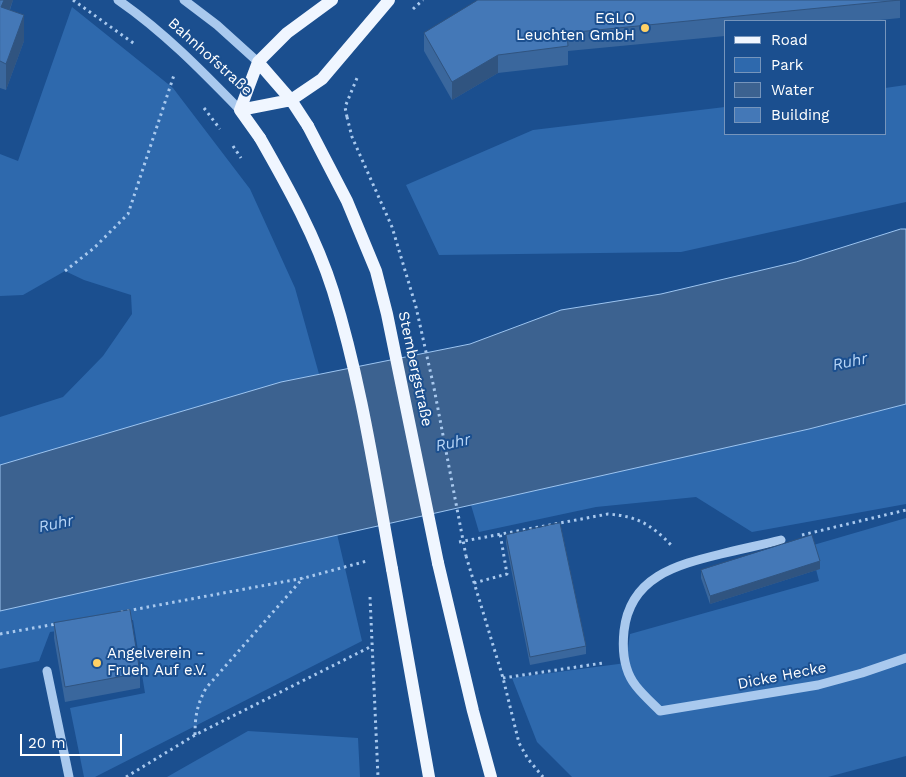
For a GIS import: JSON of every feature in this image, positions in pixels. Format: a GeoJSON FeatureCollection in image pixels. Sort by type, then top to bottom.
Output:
{"type":"FeatureCollection","features":[{"type":"Feature","properties":{"kind":"main road"},"geometry":{"type":"LineString","coordinates":[[332,0],[287,33],[258,62],[240,110],[260,138],[292,192],[317,249],[332,290],[361,402],[429,777]]}},
{"type":"Feature","properties":{"kind":"main road"},"geometry":{"type":"LineString","coordinates":[[291,100],[322,79],[387,1]]}},
{"type":"Feature","properties":{"kind":"main road","name":"Bahnhofstraße"},"geometry":{"type":"LineString","coordinates":[[240,110],[291,100],[258,62]]}},
{"type":"Feature","properties":{"kind":"main road","name":"Stembergstraße"},"geometry":{"type":"LineString","coordinates":[[291,100],[308,126],[347,201],[376,271],[388,314],[438,563],[470,701],[491,777]]}},
{"type":"Feature","properties":{"kind":"street","name":"Bahnhofstraße"},"geometry":{"type":"LineString","coordinates":[[118,0],[166,36],[240,110]]}},
{"type":"Feature","properties":{"kind":"street","name":"Bahnhofstraße"},"geometry":{"type":"LineString","coordinates":[[184,0],[217,25],[258,62]]}},
{"type":"Feature","properties":{"kind":"street"},"geometry":{"type":"LineString","coordinates":[[625,660],[623,647],[627,616],[648,582],[687,562],[781,540]]}},
{"type":"Feature","properties":{"kind":"street","name":"Dicke Hecke"},"geometry":{"type":"LineString","coordinates":[[625,660],[635,686],[660,711],[809,687],[862,673],[906,658]]}},
{"type":"Feature","properties":{"kind":"street"},"geometry":{"type":"LineString","coordinates":[[47,671],[69,777]]}},
{"type":"Feature","properties":{"kind":"path"},"geometry":{"type":"LineString","coordinates":[[73,0],[142,49]]}},
{"type":"Feature","properties":{"kind":"path"},"geometry":{"type":"LineString","coordinates":[[65,271],[94,248],[128,214],[174,73],[180,80]]}},
{"type":"Feature","properties":{"kind":"path"},"geometry":{"type":"LineString","coordinates":[[198,102],[222,131]]}},
{"type":"Feature","properties":{"kind":"path"},"geometry":{"type":"LineString","coordinates":[[228,139],[243,162]]}},
{"type":"Feature","properties":{"kind":"path"},"geometry":{"type":"LineString","coordinates":[[781,540],[906,510]]}},
{"type":"Feature","properties":{"kind":"path"},"geometry":{"type":"LineString","coordinates":[[492,535],[608,514],[622,515],[641,521],[662,535],[687,562]]}},
{"type":"Feature","properties":{"kind":"path"},"geometry":{"type":"LineString","coordinates":[[474,583],[507,574],[500,533]]}},
{"type":"Feature","properties":{"kind":"path"},"geometry":{"type":"LineString","coordinates":[[365,552],[367,562]]}},
{"type":"Feature","properties":{"kind":"path"},"geometry":{"type":"LineString","coordinates":[[466,556],[503,678],[519,743],[528,759],[543,777]]}},
{"type":"Feature","properties":{"kind":"path"},"geometry":{"type":"LineString","coordinates":[[118,612],[304,578],[206,688],[198,703],[195,735]]}},
{"type":"Feature","properties":{"kind":"path"},"geometry":{"type":"LineString","coordinates":[[370,590],[378,777]]}},
{"type":"Feature","properties":{"kind":"path"},"geometry":{"type":"LineString","coordinates":[[0,634],[59,623]]}},
{"type":"Feature","properties":{"kind":"path"},"geometry":{"type":"LineString","coordinates":[[126,777],[195,735],[372,646]]}},
{"type":"Feature","properties":{"kind":"path"},"geometry":{"type":"LineString","coordinates":[[503,678],[625,660]]}},
{"type":"Feature","properties":{"kind":"green space"},"geometry":{"type":"Polygon","coordinates":[[[72,7],[173,88],[250,189],[295,288],[319,374],[0,466],[0,417],[63,397],[103,356],[132,314],[131,295],[84,280],[65,271],[23,295],[0,296],[0,154],[18,161],[72,7]]]}},
{"type":"Feature","properties":{"kind":"green space"},"geometry":{"type":"Polygon","coordinates":[[[906,85],[906,202],[681,252],[439,255],[406,185],[533,130],[724,107],[724,135],[886,135],[886,88],[906,85]]]}},
{"type":"Feature","properties":{"kind":"green space"},"geometry":{"type":"Polygon","coordinates":[[[906,404],[906,504],[752,532],[696,497],[596,507],[479,532],[471,505],[809,429],[906,404]]]}},
{"type":"Feature","properties":{"kind":"green space"},"geometry":{"type":"Polygon","coordinates":[[[906,518],[906,756],[828,777],[572,777],[537,742],[512,678],[626,663],[630,634],[819,581],[810,546],[906,518]]]}},
{"type":"Feature","properties":{"kind":"green space"},"geometry":{"type":"Polygon","coordinates":[[[337,534],[362,641],[95,777],[84,777],[70,708],[145,693],[133,620],[50,632],[39,661],[0,669],[0,611],[337,534]]]}},
{"type":"Feature","properties":{"kind":"green space"},"geometry":{"type":"Polygon","coordinates":[[[248,731],[358,738],[360,777],[167,777],[248,731]]]}},
{"type":"Feature","properties":{"kind":"water","name":"Ruhr"},"geometry":{"type":"Polygon","coordinates":[[[906,229],[906,404],[809,429],[0,611],[0,465],[281,382],[470,344],[561,310],[661,294],[796,262],[906,229]]]}},
{"type":"Feature","properties":{"kind":"building"},"geometry":{"type":"Polygon","coordinates":[[[0,0],[4,0],[1,7],[24,15],[6,64],[0,61],[0,0]]]}},
{"type":"Feature","properties":{"kind":"building"},"geometry":{"type":"Polygon","coordinates":[[[478,0],[900,0],[567,33],[568,46],[498,55],[452,82],[424,33],[478,0]]]}},
{"type":"Feature","properties":{"kind":"building"},"geometry":{"type":"Polygon","coordinates":[[[560,523],[586,646],[530,657],[506,535],[560,523]]]}},
{"type":"Feature","properties":{"kind":"building"},"geometry":{"type":"Polygon","coordinates":[[[812,535],[820,561],[710,596],[701,570],[812,535]]]}},
{"type":"Feature","properties":{"kind":"building","name":"Angelverein - Frueh Auf e.V."},"geometry":{"type":"Polygon","coordinates":[[[130,610],[140,673],[65,687],[54,623],[130,610]]]}},
{"type":"Feature","properties":{"kind":"place","name":"EGLO Leuchten GmbH"},"geometry":{"type":"Point","coordinates":[645,28]}},
{"type":"Feature","properties":{"kind":"place","name":"Angelverein - Frueh Auf e.V."},"geometry":{"type":"Point","coordinates":[97,663]}}]}
